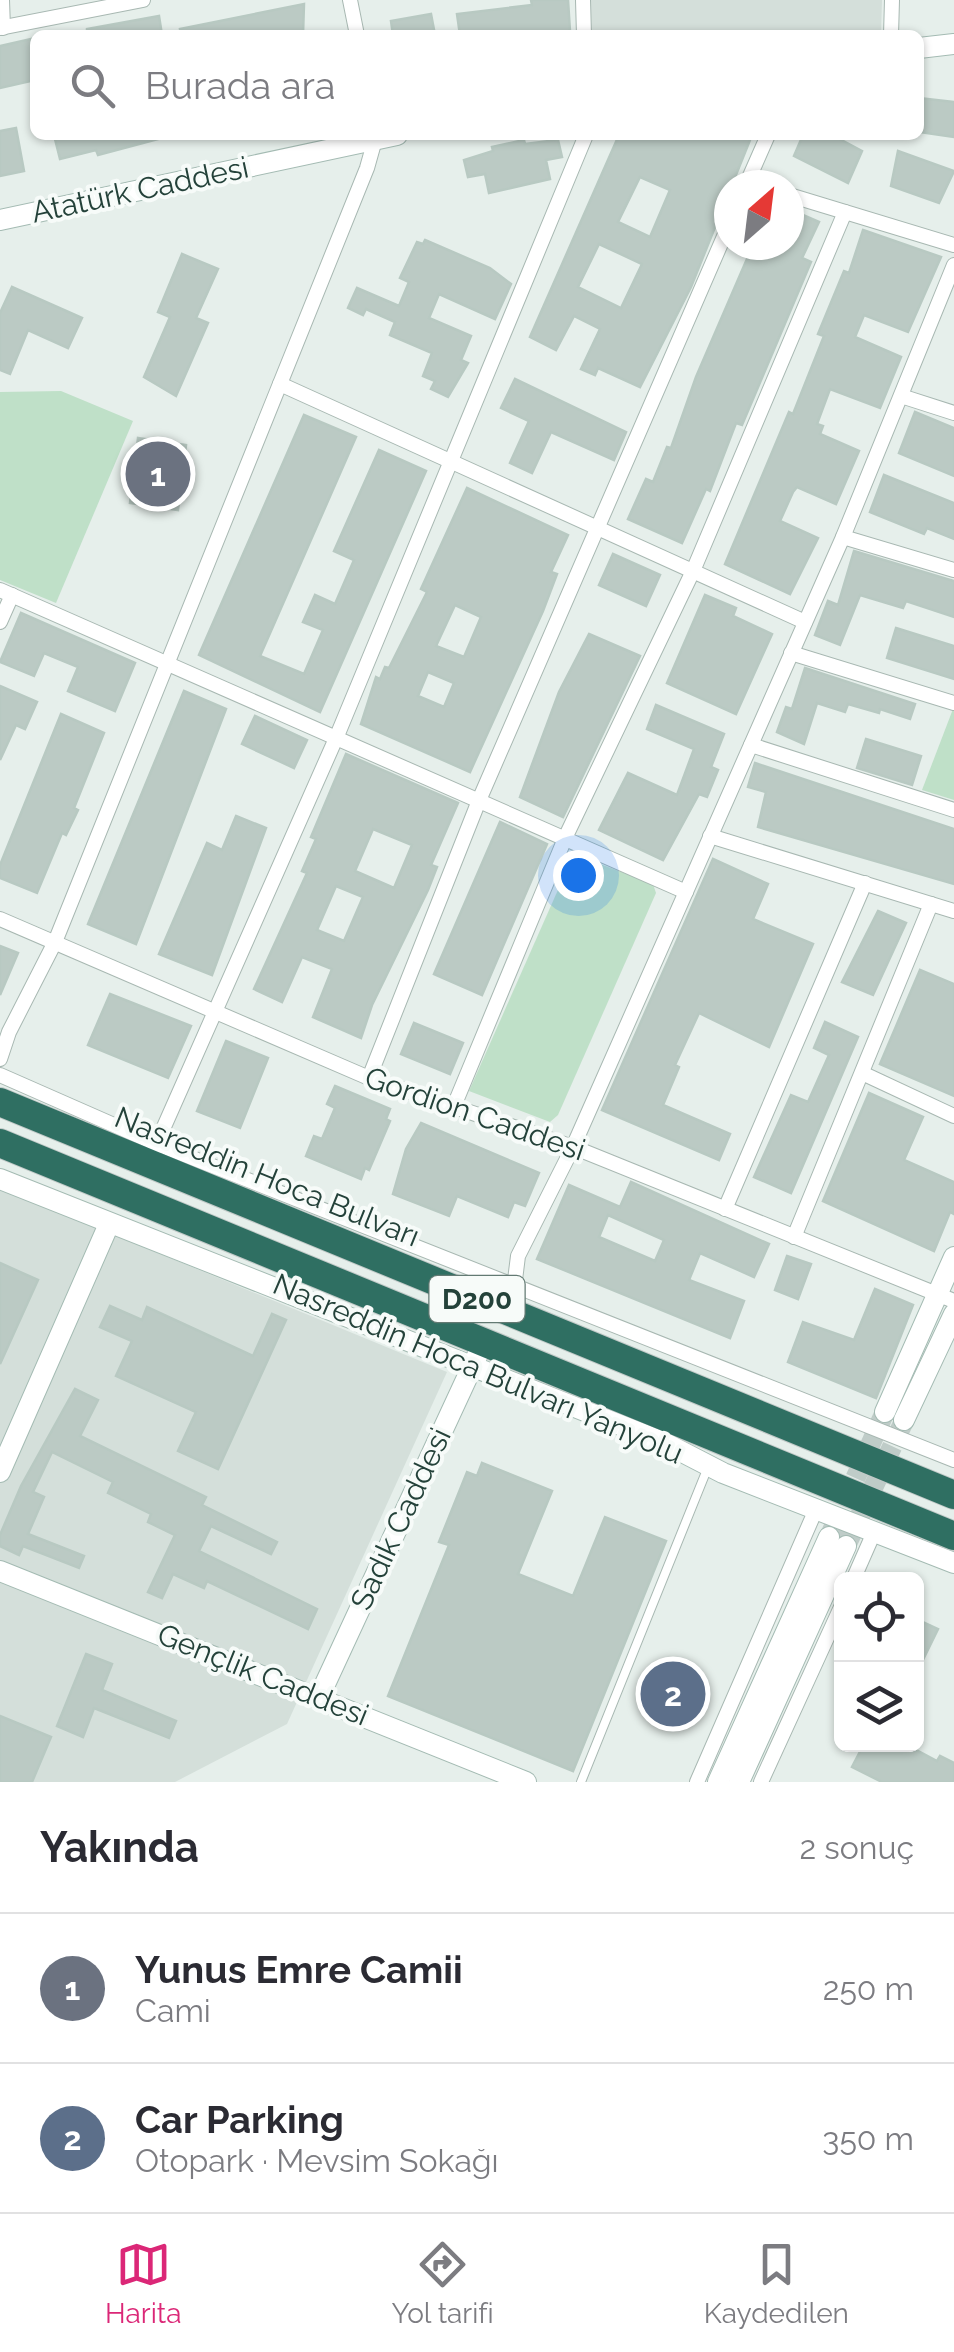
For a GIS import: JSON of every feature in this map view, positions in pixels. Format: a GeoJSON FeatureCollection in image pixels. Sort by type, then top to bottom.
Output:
{"type":"FeatureCollection","features":[{"type":"Feature","properties":{"kind":"highway","name":"Nasreddin Hoca Bulvarı"},"geometry":{"type":"LineString","coordinates":[[0,1102],[152,1154],[954,1494]]}},
{"type":"Feature","properties":{"kind":"highway","name":"D200"},"geometry":{"type":"LineString","coordinates":[[0,1143],[478,1353],[954,1536]]}},
{"type":"Feature","properties":{"kind":"street"},"geometry":{"type":"LineString","coordinates":[[2,0],[2,28],[143,0]]}},
{"type":"Feature","properties":{"kind":"street"},"geometry":{"type":"LineString","coordinates":[[350,0],[356,30]]}},
{"type":"Feature","properties":{"kind":"street"},"geometry":{"type":"LineString","coordinates":[[584,0],[584,30]]}},
{"type":"Feature","properties":{"kind":"street"},"geometry":{"type":"LineString","coordinates":[[891,30],[892,0]]}},
{"type":"Feature","properties":{"kind":"street"},"geometry":{"type":"LineString","coordinates":[[924,47],[954,44]]}},
{"type":"Feature","properties":{"kind":"street","name":"Atatürk Caddesi"},"geometry":{"type":"LineString","coordinates":[[0,220],[365,140]]}},
{"type":"Feature","properties":{"kind":"street"},"geometry":{"type":"LineString","coordinates":[[0,1059],[8,1032],[55,942],[381,140]]}},
{"type":"Feature","properties":{"kind":"street"},"geometry":{"type":"LineString","coordinates":[[152,1154],[337,736],[584,140]]}},
{"type":"Feature","properties":{"kind":"street"},"geometry":{"type":"LineString","coordinates":[[755,170],[766,140]]}},
{"type":"Feature","properties":{"kind":"street"},"geometry":{"type":"LineString","coordinates":[[804,200],[954,245]]}},
{"type":"Feature","properties":{"kind":"street"},"geometry":{"type":"LineString","coordinates":[[454,1106],[566,836],[693,571],[845,212]]}},
{"type":"Feature","properties":{"kind":"street"},"geometry":{"type":"LineString","coordinates":[[369,1078],[480,798],[714,260]]}},
{"type":"Feature","properties":{"kind":"street"},"geometry":{"type":"LineString","coordinates":[[514,1288],[518,1256],[573,1147],[843,537],[954,265]]}},
{"type":"Feature","properties":{"kind":"street"},"geometry":{"type":"LineString","coordinates":[[280,384],[805,622]]}},
{"type":"Feature","properties":{"kind":"street"},"geometry":{"type":"LineString","coordinates":[[900,396],[954,412]]}},
{"type":"Feature","properties":{"kind":"street"},"geometry":{"type":"LineString","coordinates":[[843,537],[954,570]]}},
{"type":"Feature","properties":{"kind":"street"},"geometry":{"type":"LineString","coordinates":[[0,622],[6,593],[480,798],[686,892]]}},
{"type":"Feature","properties":{"kind":"street"},"geometry":{"type":"LineString","coordinates":[[791,653],[954,703]]}},
{"type":"Feature","properties":{"kind":"street"},"geometry":{"type":"LineString","coordinates":[[751,745],[954,810]]}},
{"type":"Feature","properties":{"kind":"street"},"geometry":{"type":"LineString","coordinates":[[710,836],[954,911]]}},
{"type":"Feature","properties":{"kind":"street"},"geometry":{"type":"LineString","coordinates":[[726,1208],[865,883]]}},
{"type":"Feature","properties":{"kind":"street"},"geometry":{"type":"LineString","coordinates":[[794,1237],[931,904]]}},
{"type":"Feature","properties":{"kind":"street","name":"Gordion Caddesi"},"geometry":{"type":"LineString","coordinates":[[0,919],[369,1078],[573,1147],[946,1298]]}},
{"type":"Feature","properties":{"kind":"street"},"geometry":{"type":"LineString","coordinates":[[862,1073],[954,1116]]}},
{"type":"Feature","properties":{"kind":"street"},"geometry":{"type":"LineString","coordinates":[[0,1076],[152,1154],[514,1288],[551,1297],[954,1460]]}},
{"type":"Feature","properties":{"kind":"street","name":"Nasreddin Hoca Bulvarı Yanyolu"},"geometry":{"type":"LineString","coordinates":[[0,1179],[109,1224],[478,1353],[708,1467],[817,1506],[954,1563]]}},
{"type":"Feature","properties":{"kind":"street"},"geometry":{"type":"LineString","coordinates":[[0,1472],[109,1224]]}},
{"type":"Feature","properties":{"kind":"street"},"geometry":{"type":"LineString","coordinates":[[954,1257],[946,1298],[895,1416],[954,1314]]}},
{"type":"Feature","properties":{"kind":"street","name":"Sadık Caddesi"},"geometry":{"type":"LineString","coordinates":[[319,1697],[478,1353]]}},
{"type":"Feature","properties":{"kind":"street"},"geometry":{"type":"LineString","coordinates":[[0,1414],[20,1423]]}},
{"type":"Feature","properties":{"kind":"street"},"geometry":{"type":"LineString","coordinates":[[696,1782],[817,1506]]}},
{"type":"Feature","properties":{"kind":"street"},"geometry":{"type":"LineString","coordinates":[[857,1572],[875,1530]]}},
{"type":"Feature","properties":{"kind":"street"},"geometry":{"type":"LineString","coordinates":[[718,1782],[838,1541],[739,1782]]}},
{"type":"Feature","properties":{"kind":"street","name":"Gençlik Caddesi"},"geometry":{"type":"LineString","coordinates":[[0,1571],[526,1782]]}},
{"type":"Feature","properties":{"kind":"street"},"geometry":{"type":"LineString","coordinates":[[761,1782],[834,1622]]}},
{"type":"Feature","properties":{"kind":"lane"},"geometry":{"type":"LineString","coordinates":[[581,1782],[708,1467]]}},
{"type":"Feature","properties":{"kind":"shaded area"},"geometry":{"type":"Polygon","coordinates":[[[590,0],[882,0],[881,30],[589,30],[590,0]]]}},
{"type":"Feature","properties":{"kind":"shaded area"},"geometry":{"type":"Polygon","coordinates":[[[0,1188],[447,1372],[287,1724],[175,1782],[0,1782],[0,1188]]]}},
{"type":"Feature","properties":{"kind":"green space"},"geometry":{"type":"Polygon","coordinates":[[[61,391],[133,421],[56,603],[0,580],[0,392],[61,391]]]}},
{"type":"Feature","properties":{"kind":"green space"},"geometry":{"type":"Polygon","coordinates":[[[954,710],[954,800],[922,790],[954,710]]]}},
{"type":"Feature","properties":{"kind":"green space"},"geometry":{"type":"Polygon","coordinates":[[[579,856],[653,884],[656,893],[558,1115],[550,1122],[469,1091],[569,865],[579,856]]]}},
{"type":"Feature","properties":{"kind":"building"},"geometry":{"type":"Polygon","coordinates":[[[531,0],[568,0],[570,30],[459,30],[457,14],[532,5],[531,0]]]}},
{"type":"Feature","properties":{"kind":"building"},"geometry":{"type":"Polygon","coordinates":[[[304,4],[303,30],[180,29],[304,4]]]}},
{"type":"Feature","properties":{"kind":"building"},"geometry":{"type":"Polygon","coordinates":[[[431,14],[434,30],[392,30],[391,21],[431,14]]]}},
{"type":"Feature","properties":{"kind":"building"},"geometry":{"type":"Polygon","coordinates":[[[159,16],[161,30],[87,30],[159,16]]]}},
{"type":"Feature","properties":{"kind":"building"},"geometry":{"type":"Polygon","coordinates":[[[30,39],[30,81],[0,88],[0,46],[30,39]]]}},
{"type":"Feature","properties":{"kind":"building"},"geometry":{"type":"Polygon","coordinates":[[[924,99],[954,102],[954,137],[924,133],[924,99]]]}},
{"type":"Feature","properties":{"kind":"building"},"geometry":{"type":"Polygon","coordinates":[[[16,128],[24,171],[0,176],[0,131],[16,128]]]}},
{"type":"Feature","properties":{"kind":"building"},"geometry":{"type":"Polygon","coordinates":[[[55,140],[154,140],[98,155],[96,150],[60,159],[55,140]]]}},
{"type":"Feature","properties":{"kind":"building"},"geometry":{"type":"Polygon","coordinates":[[[524,140],[525,144],[558,140],[562,157],[546,160],[550,179],[489,193],[485,174],[468,177],[464,160],[493,151],[492,147],[524,140]]]}},
{"type":"Feature","properties":{"kind":"building"},"geometry":{"type":"Polygon","coordinates":[[[617,140],[750,140],[738,170],[714,170],[714,230],[691,287],[640,387],[598,368],[595,375],[581,369],[600,329],[574,316],[556,350],[530,337],[617,140]],[[640,177],[618,222],[650,237],[670,190],[640,177]],[[599,244],[578,287],[621,308],[642,264],[599,244]]]}},
{"type":"Feature","properties":{"kind":"building"},"geometry":{"type":"Polygon","coordinates":[[[801,140],[841,140],[862,151],[848,183],[794,156],[801,140]]]}},
{"type":"Feature","properties":{"kind":"building"},"geometry":{"type":"Polygon","coordinates":[[[898,151],[954,171],[939,203],[891,186],[898,151]]]}},
{"type":"Feature","properties":{"kind":"building"},"geometry":{"type":"Polygon","coordinates":[[[804,216],[819,222],[804,254],[804,216]]]}},
{"type":"Feature","properties":{"kind":"building"},"geometry":{"type":"Polygon","coordinates":[[[863,230],[941,257],[908,332],[864,315],[855,337],[901,357],[880,408],[830,389],[817,424],[823,426],[820,434],[859,451],[836,504],[797,487],[793,492],[780,521],[818,538],[790,594],[725,564],[789,412],[793,414],[824,336],[818,334],[844,271],[849,273],[863,230]]]}},
{"type":"Feature","properties":{"kind":"building"},"geometry":{"type":"Polygon","coordinates":[[[425,240],[490,268],[511,284],[495,319],[439,294],[429,318],[471,336],[461,360],[468,363],[448,397],[431,389],[435,381],[423,376],[432,353],[390,335],[395,322],[366,309],[363,315],[348,308],[357,288],[399,306],[409,282],[400,278],[417,242],[423,244],[425,240]]]}},
{"type":"Feature","properties":{"kind":"building"},"geometry":{"type":"Polygon","coordinates":[[[182,254],[218,269],[196,318],[208,323],[176,396],[144,377],[170,317],[158,312],[182,254]]]}},
{"type":"Feature","properties":{"kind":"building"},"geometry":{"type":"Polygon","coordinates":[[[747,260],[811,262],[742,425],[736,423],[710,491],[706,489],[682,543],[628,519],[646,479],[653,482],[667,447],[671,448],[696,377],[747,260]]]}},
{"type":"Feature","properties":{"kind":"building"},"geometry":{"type":"Polygon","coordinates":[[[12,287],[82,318],[68,348],[28,330],[10,374],[0,370],[0,313],[12,287]]]}},
{"type":"Feature","properties":{"kind":"building"},"geometry":{"type":"Polygon","coordinates":[[[515,379],[626,432],[614,460],[551,432],[532,473],[510,463],[529,421],[501,408],[515,379]]]}},
{"type":"Feature","properties":{"kind":"building"},"geometry":{"type":"Polygon","coordinates":[[[915,412],[954,428],[954,476],[899,453],[915,412]]]}},
{"type":"Feature","properties":{"kind":"building"},"geometry":{"type":"Polygon","coordinates":[[[304,415],[356,437],[260,656],[304,674],[323,630],[303,622],[315,595],[335,604],[354,560],[334,551],[379,450],[426,471],[320,712],[199,655],[304,415]]]}},
{"type":"Feature","properties":{"kind":"building"},"geometry":{"type":"Polygon","coordinates":[[[138,438],[186,445],[178,510],[130,503],[138,438]]]}},
{"type":"Feature","properties":{"kind":"building"},"geometry":{"type":"Polygon","coordinates":[[[884,475],[954,503],[954,539],[927,528],[924,534],[870,512],[884,475]]]}},
{"type":"Feature","properties":{"kind":"building"},"geometry":{"type":"Polygon","coordinates":[[[467,488],[568,535],[551,572],[557,574],[543,611],[470,772],[361,724],[376,677],[380,679],[385,667],[389,668],[427,592],[421,589],[467,488]],[[455,605],[436,646],[464,657],[481,617],[455,605]],[[428,672],[418,696],[444,707],[454,683],[428,672]]]}},
{"type":"Feature","properties":{"kind":"building"},"geometry":{"type":"Polygon","coordinates":[[[854,551],[954,581],[954,617],[906,601],[903,608],[860,595],[840,645],[815,635],[828,601],[838,605],[854,551]]]}},
{"type":"Feature","properties":{"kind":"building"},"geometry":{"type":"Polygon","coordinates":[[[613,554],[660,575],[646,606],[599,585],[613,554]]]}},
{"type":"Feature","properties":{"kind":"building"},"geometry":{"type":"Polygon","coordinates":[[[705,595],[736,608],[733,616],[772,634],[736,714],[667,683],[705,595]]]}},
{"type":"Feature","properties":{"kind":"building"},"geometry":{"type":"Polygon","coordinates":[[[21,613],[135,663],[115,711],[68,691],[78,667],[44,653],[34,676],[0,662],[21,613]]]}},
{"type":"Feature","properties":{"kind":"building"},"geometry":{"type":"Polygon","coordinates":[[[896,628],[954,646],[954,679],[887,658],[896,628]]]}},
{"type":"Feature","properties":{"kind":"building"},"geometry":{"type":"Polygon","coordinates":[[[589,634],[640,656],[563,817],[520,797],[559,692],[589,634]]]}},
{"type":"Feature","properties":{"kind":"building"},"geometry":{"type":"Polygon","coordinates":[[[805,668],[915,704],[910,719],[880,709],[879,713],[848,704],[845,712],[817,703],[804,744],[777,732],[786,707],[792,709],[805,668]]]}},
{"type":"Feature","properties":{"kind":"building"},"geometry":{"type":"Polygon","coordinates":[[[0,686],[37,702],[25,729],[16,725],[0,760],[0,686]]]}},
{"type":"Feature","properties":{"kind":"building"},"geometry":{"type":"Polygon","coordinates":[[[184,691],[226,709],[136,944],[88,924],[184,691]]]}},
{"type":"Feature","properties":{"kind":"building"},"geometry":{"type":"Polygon","coordinates":[[[656,705],[724,734],[711,767],[718,770],[707,797],[699,794],[663,860],[599,830],[628,773],[677,795],[694,749],[647,729],[656,705]]]}},
{"type":"Feature","properties":{"kind":"building"},"geometry":{"type":"Polygon","coordinates":[[[61,714],[104,733],[74,808],[78,810],[66,835],[62,833],[37,893],[0,878],[0,865],[61,714]]]}},
{"type":"Feature","properties":{"kind":"building"},"geometry":{"type":"Polygon","coordinates":[[[255,716],[307,740],[294,768],[242,744],[255,716]]]}},
{"type":"Feature","properties":{"kind":"building"},"geometry":{"type":"Polygon","coordinates":[[[866,739],[921,756],[912,785],[857,768],[866,739]]]}},
{"type":"Feature","properties":{"kind":"building"},"geometry":{"type":"Polygon","coordinates":[[[346,754],[458,803],[431,865],[437,867],[428,890],[372,1005],[361,1038],[313,1017],[332,969],[302,957],[282,1002],[254,989],[307,873],[302,871],[316,839],[311,837],[346,754]],[[373,829],[355,871],[394,888],[412,845],[373,829]],[[336,886],[317,930],[344,941],[363,897],[336,886]]]}},
{"type":"Feature","properties":{"kind":"building"},"geometry":{"type":"Polygon","coordinates":[[[755,763],[954,829],[954,884],[758,827],[766,792],[748,787],[755,763]]]}},
{"type":"Feature","properties":{"kind":"building"},"geometry":{"type":"Polygon","coordinates":[[[236,816],[266,828],[212,975],[159,954],[207,843],[222,850],[236,816]]]}},
{"type":"Feature","properties":{"kind":"building"},"geometry":{"type":"Polygon","coordinates":[[[500,822],[547,844],[482,995],[434,974],[500,822]]]}},
{"type":"Feature","properties":{"kind":"building"},"geometry":{"type":"Polygon","coordinates":[[[713,859],[768,884],[753,919],[813,944],[769,1047],[699,1013],[675,1065],[679,1067],[663,1105],[730,1134],[719,1160],[602,1110],[713,859]]]}},
{"type":"Feature","properties":{"kind":"building"},"geometry":{"type":"Polygon","coordinates":[[[878,911],[906,923],[873,995],[842,982],[878,911]]]}},
{"type":"Feature","properties":{"kind":"building"},"geometry":{"type":"Polygon","coordinates":[[[0,946],[18,953],[0,995],[0,946]]]}},
{"type":"Feature","properties":{"kind":"building"},"geometry":{"type":"Polygon","coordinates":[[[920,970],[954,984],[954,1096],[880,1064],[920,970]]]}},
{"type":"Feature","properties":{"kind":"building"},"geometry":{"type":"Polygon","coordinates":[[[110,994],[191,1026],[168,1078],[88,1045],[110,994]]]}},
{"type":"Feature","properties":{"kind":"building"},"geometry":{"type":"Polygon","coordinates":[[[825,1022],[858,1037],[791,1193],[754,1177],[791,1095],[808,1102],[829,1055],[814,1048],[825,1022]]]}},
{"type":"Feature","properties":{"kind":"building"},"geometry":{"type":"Polygon","coordinates":[[[414,1023],[463,1043],[450,1074],[401,1054],[414,1023]]]}},
{"type":"Feature","properties":{"kind":"building"},"geometry":{"type":"Polygon","coordinates":[[[226,1041],[268,1058],[240,1128],[197,1111],[226,1041]]]}},
{"type":"Feature","properties":{"kind":"building"},"geometry":{"type":"Polygon","coordinates":[[[335,1086],[390,1109],[386,1119],[390,1121],[369,1170],[365,1168],[361,1179],[306,1156],[314,1136],[322,1139],[335,1108],[327,1104],[335,1086]]]}},
{"type":"Feature","properties":{"kind":"building"},"geometry":{"type":"Polygon","coordinates":[[[869,1093],[923,1117],[904,1160],[954,1182],[954,1214],[950,1212],[934,1251],[823,1201],[869,1093]]]}},
{"type":"Feature","properties":{"kind":"building"},"geometry":{"type":"Polygon","coordinates":[[[421,1123],[539,1173],[525,1206],[514,1202],[508,1217],[457,1196],[449,1216],[393,1194],[406,1149],[421,1123]]]}},
{"type":"Feature","properties":{"kind":"building"},"geometry":{"type":"Polygon","coordinates":[[[631,1182],[769,1244],[754,1277],[700,1253],[689,1280],[744,1301],[730,1338],[537,1259],[569,1185],[620,1207],[631,1182]],[[608,1215],[599,1237],[655,1261],[664,1240],[608,1215]]]}},
{"type":"Feature","properties":{"kind":"building"},"geometry":{"type":"Polygon","coordinates":[[[787,1256],[811,1264],[798,1299],[775,1290],[787,1256]]]}},
{"type":"Feature","properties":{"kind":"building"},"geometry":{"type":"Polygon","coordinates":[[[0,1263],[38,1280],[0,1364],[0,1263]]]}},
{"type":"Feature","properties":{"kind":"building"},"geometry":{"type":"Polygon","coordinates":[[[875,1289],[913,1305],[876,1398],[788,1362],[803,1322],[854,1340],[875,1289]]]}},
{"type":"Feature","properties":{"kind":"building"},"geometry":{"type":"Polygon","coordinates":[[[110,1306],[142,1320],[147,1307],[253,1356],[272,1314],[286,1320],[218,1469],[178,1451],[196,1412],[116,1376],[132,1341],[100,1327],[110,1306]]]}},
{"type":"Feature","properties":{"kind":"building"},"geometry":{"type":"Polygon","coordinates":[[[75,1389],[98,1400],[80,1436],[206,1497],[202,1505],[277,1542],[271,1554],[211,1526],[199,1551],[317,1609],[308,1629],[207,1581],[204,1588],[173,1574],[162,1598],[148,1592],[175,1535],[148,1522],[151,1514],[108,1493],[113,1482],[52,1452],[33,1492],[44,1497],[28,1534],[84,1556],[79,1568],[23,1546],[19,1555],[0,1546],[0,1535],[21,1486],[75,1389]]]}},
{"type":"Feature","properties":{"kind":"building"},"geometry":{"type":"Polygon","coordinates":[[[482,1463],[552,1491],[518,1574],[573,1596],[605,1517],[666,1541],[573,1771],[388,1696],[449,1545],[439,1542],[467,1472],[477,1476],[482,1463]]]}},
{"type":"Feature","properties":{"kind":"building"},"geometry":{"type":"Polygon","coordinates":[[[924,1623],[938,1629],[924,1658],[924,1623]]]}},
{"type":"Feature","properties":{"kind":"building"},"geometry":{"type":"Polygon","coordinates":[[[86,1654],[112,1664],[102,1690],[176,1721],[169,1738],[94,1708],[83,1737],[57,1726],[86,1654]]]}},
{"type":"Feature","properties":{"kind":"building"},"geometry":{"type":"Polygon","coordinates":[[[0,1716],[51,1737],[32,1782],[0,1782],[0,1716]]]}},
{"type":"Feature","properties":{"kind":"building"},"geometry":{"type":"Polygon","coordinates":[[[860,1752],[920,1752],[937,1761],[940,1756],[954,1763],[954,1782],[882,1782],[852,1767],[860,1752]]]}},
{"type":"Feature","properties":{"kind":"tunnel"},"geometry":{"type":"LineString","coordinates":[[831,1533],[884,1414]]}},
{"type":"Feature","properties":{"kind":"tunnel"},"geometry":{"type":"LineString","coordinates":[[846,1546],[904,1421]]}},
{"type":"Feature","properties":{"kind":"place","name":"Yunus Emre Camii"},"geometry":{"type":"Point","coordinates":[158,474]}},
{"type":"Feature","properties":{"kind":"place","name":"Car Parking"},"geometry":{"type":"Point","coordinates":[673,1694]}}]}
